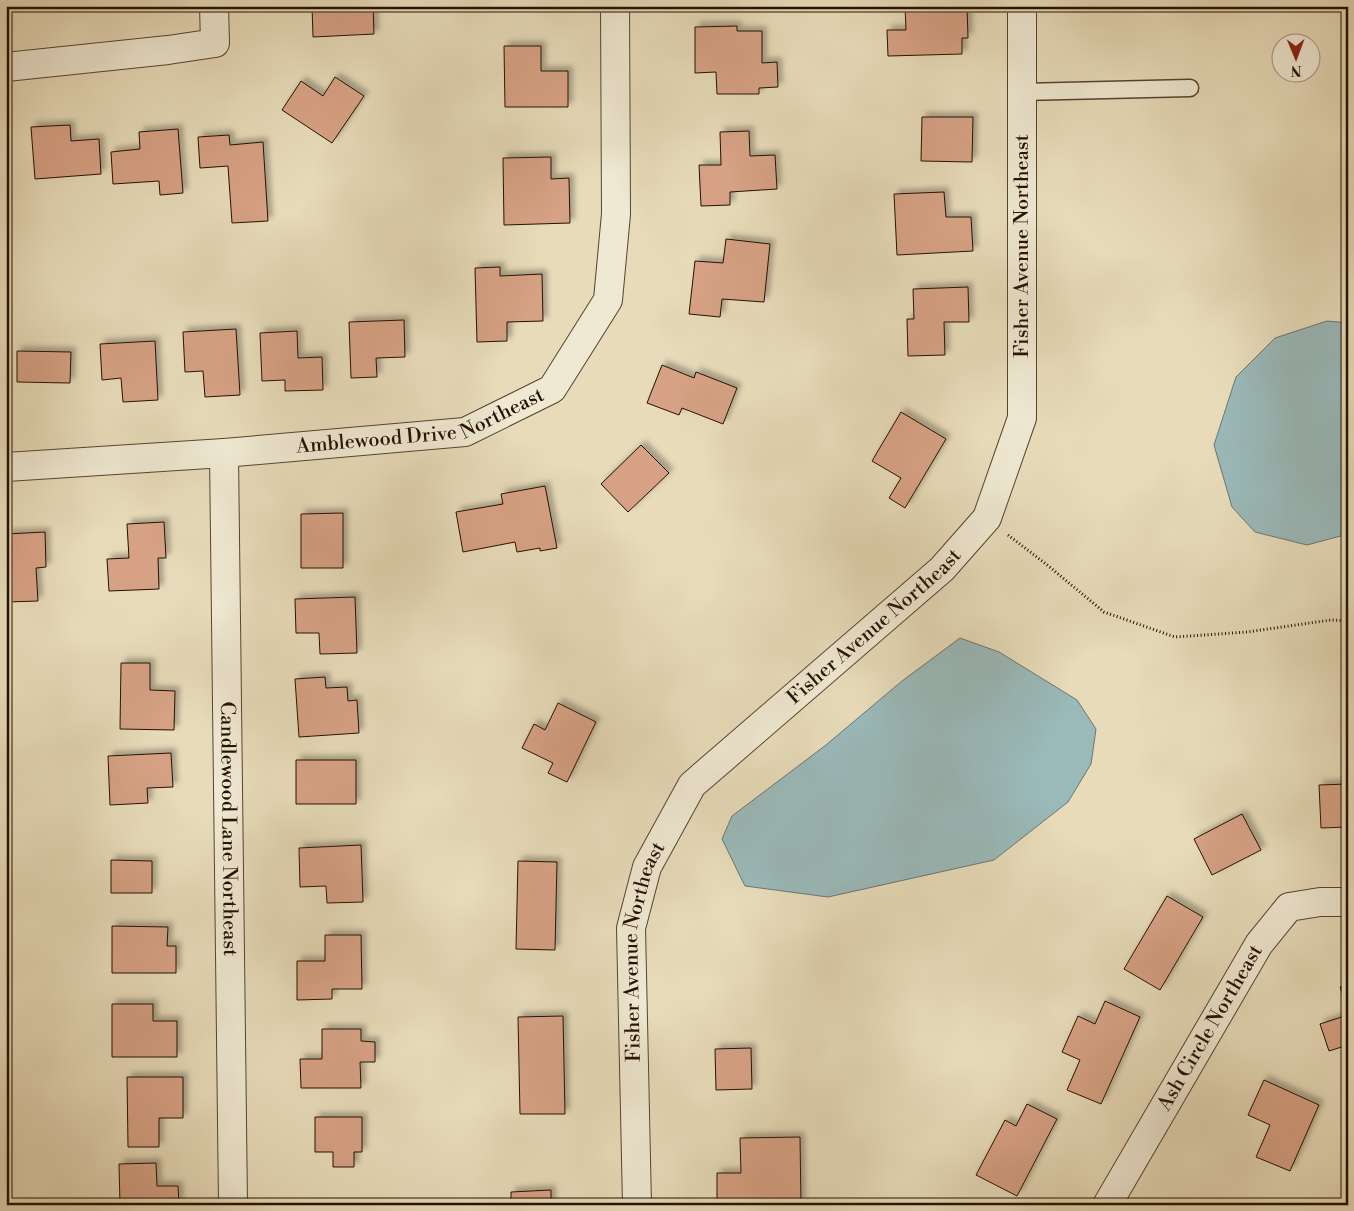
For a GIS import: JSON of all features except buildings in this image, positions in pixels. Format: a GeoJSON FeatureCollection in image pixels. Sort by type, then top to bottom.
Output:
{"type":"FeatureCollection","features":[{"type":"Feature","properties":{"kind":"street"},"geometry":{"type":"LineString","coordinates":[[6,67],[216,44],[214,6]]}},
{"type":"Feature","properties":{"kind":"street","name":"Amblewood Drive Northeast"},"geometry":{"type":"LineString","coordinates":[[6,467],[224,453],[465,432],[552,389],[608,300],[616,214],[615,6]]}},
{"type":"Feature","properties":{"kind":"street","name":"Fisher Avenue Northeast"},"geometry":{"type":"LineString","coordinates":[[637,1205],[631,928],[647,867],[692,785],[942,569],[986,518],[1022,418],[1022,6]]}},
{"type":"Feature","properties":{"kind":"street","name":"Candlewood Lane Northeast"},"geometry":{"type":"LineString","coordinates":[[224,453],[233,1205]]}},
{"type":"Feature","properties":{"kind":"street","name":"Ash Circle Northeast"},"geometry":{"type":"LineString","coordinates":[[1106,1205],[1259,944],[1289,907],[1320,902],[1348,902]]}},
{"type":"Feature","properties":{"kind":"lane"},"geometry":{"type":"LineString","coordinates":[[1022,92],[1190,88]]}},
{"type":"Feature","properties":{"kind":"path"},"geometry":{"type":"LineString","coordinates":[[986,518],[1104,612],[1175,637],[1247,632],[1331,620],[1348,621]]}},
{"type":"Feature","properties":{"kind":"water"},"geometry":{"type":"Polygon","coordinates":[[[1327,321],[1348,323],[1348,534],[1307,545],[1255,532],[1232,507],[1214,445],[1236,377],[1275,338],[1327,321]]]}},
{"type":"Feature","properties":{"kind":"water"},"geometry":{"type":"Polygon","coordinates":[[[960,638],[999,652],[1077,700],[1096,729],[1091,764],[1068,802],[994,860],[828,897],[745,886],[722,839],[732,816],[826,745],[902,681],[960,638]]]}}]}
